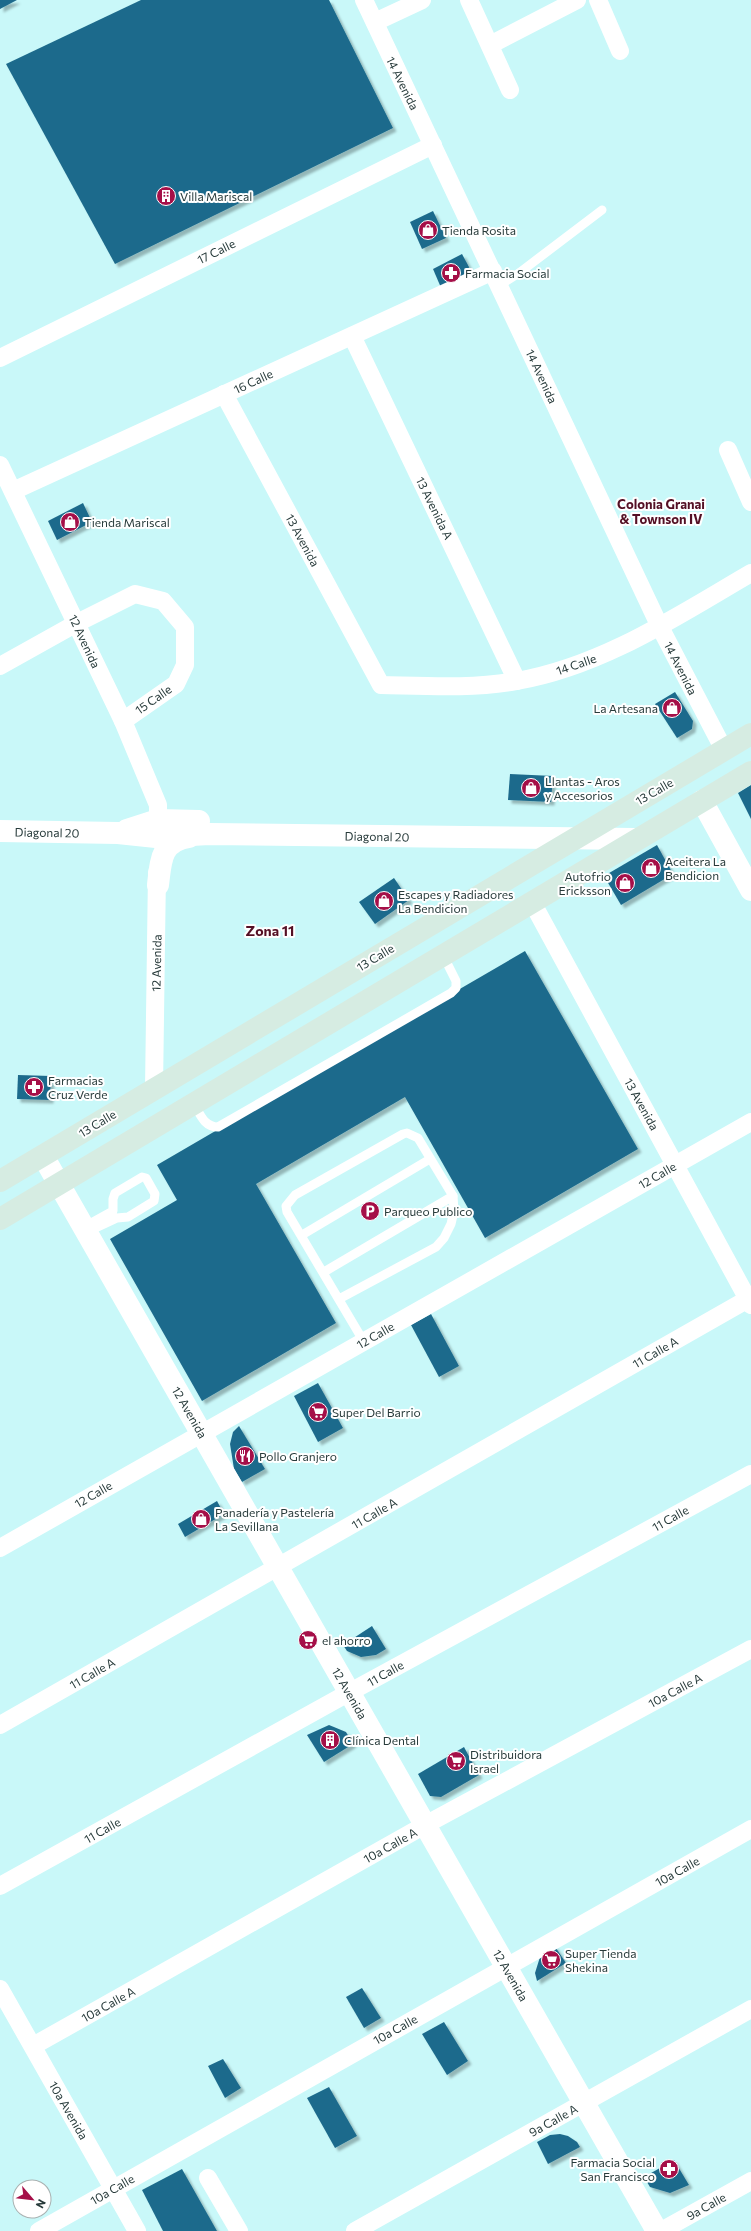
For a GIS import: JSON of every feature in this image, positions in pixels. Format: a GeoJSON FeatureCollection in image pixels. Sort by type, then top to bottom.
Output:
{"type":"FeatureCollection","features":[{"type":"Feature","properties":{"kind":"main road","name":"13 Calle"},"geometry":{"type":"LineString","coordinates":[[0,1182],[751,734]]}},
{"type":"Feature","properties":{"kind":"main road"},"geometry":{"type":"LineString","coordinates":[[0,1219],[751,772]]}},
{"type":"Feature","properties":{"kind":"street","name":"14 Avenida"},"geometry":{"type":"LineString","coordinates":[[364,0],[497,278],[660,627],[724,750]]}},
{"type":"Feature","properties":{"kind":"street"},"geometry":{"type":"LineString","coordinates":[[374,22],[422,0]]}},
{"type":"Feature","properties":{"kind":"street"},"geometry":{"type":"LineString","coordinates":[[469,0],[510,90]]}},
{"type":"Feature","properties":{"kind":"street"},"geometry":{"type":"LineString","coordinates":[[490,45],[577,0]]}},
{"type":"Feature","properties":{"kind":"street"},"geometry":{"type":"LineString","coordinates":[[598,0],[620,51]]}},
{"type":"Feature","properties":{"kind":"street","name":"17 Calle"},"geometry":{"type":"LineString","coordinates":[[0,358],[433,144]]}},
{"type":"Feature","properties":{"kind":"street","name":"16 Calle"},"geometry":{"type":"LineString","coordinates":[[12,491],[352,336],[497,278]]}},
{"type":"Feature","properties":{"kind":"street","name":"13 Avenida A"},"geometry":{"type":"LineString","coordinates":[[352,336],[517,681]]}},
{"type":"Feature","properties":{"kind":"street","name":"13 Avenida"},"geometry":{"type":"LineString","coordinates":[[224,394],[381,685]]}},
{"type":"Feature","properties":{"kind":"street"},"geometry":{"type":"LineString","coordinates":[[728,450],[751,502]]}},
{"type":"Feature","properties":{"kind":"street","name":"12 Avenida"},"geometry":{"type":"LineString","coordinates":[[0,465],[123,722],[158,805],[154,1089]]}},
{"type":"Feature","properties":{"kind":"street","name":"14 Calle"},"geometry":{"type":"LineString","coordinates":[[381,685],[449,686],[517,681],[567,669],[616,649],[660,627],[751,574]]}},
{"type":"Feature","properties":{"kind":"street","name":"15 Calle"},"geometry":{"type":"LineString","coordinates":[[76,623],[134,594],[163,601],[186,628],[186,665],[176,684],[123,722]]}},
{"type":"Feature","properties":{"kind":"street"},"geometry":{"type":"LineString","coordinates":[[0,666],[76,623]]}},
{"type":"Feature","properties":{"kind":"street"},"geometry":{"type":"LineString","coordinates":[[702,801],[751,890]]}},
{"type":"Feature","properties":{"kind":"street","name":"Diagonal 20"},"geometry":{"type":"LineString","coordinates":[[0,831],[118,833],[157,829],[595,826]]}},
{"type":"Feature","properties":{"kind":"street","name":"Diagonal 20"},"geometry":{"type":"LineString","coordinates":[[157,829],[209,834],[635,840]]}},
{"type":"Feature","properties":{"kind":"street"},"geometry":{"type":"LineString","coordinates":[[158,885],[164,854],[168,846],[174,841],[209,834]]}},
{"type":"Feature","properties":{"kind":"street","name":"13 Avenida"},"geometry":{"type":"LineString","coordinates":[[532,902],[749,1302]]}},
{"type":"Feature","properties":{"kind":"street","name":"12 Calle"},"geometry":{"type":"LineString","coordinates":[[1,1546],[202,1434],[751,1122]]}},
{"type":"Feature","properties":{"kind":"street","name":"12 Avenida"},"geometry":{"type":"LineString","coordinates":[[43,1156],[657,2231]]}},
{"type":"Feature","properties":{"kind":"street","name":"11 Calle A"},"geometry":{"type":"LineString","coordinates":[[0,1725],[749,1302]]}},
{"type":"Feature","properties":{"kind":"street","name":"11 Calle"},"geometry":{"type":"LineString","coordinates":[[0,1886],[350,1692],[751,1474]]}},
{"type":"Feature","properties":{"kind":"street","name":"10a Calle A"},"geometry":{"type":"LineString","coordinates":[[33,2046],[425,1825],[751,1649]]}},
{"type":"Feature","properties":{"kind":"street","name":"10a Calle"},"geometry":{"type":"LineString","coordinates":[[38,2231],[751,1829]]}},
{"type":"Feature","properties":{"kind":"street","name":"10a Avenida"},"geometry":{"type":"LineString","coordinates":[[0,1989],[137,2231]]}},
{"type":"Feature","properties":{"kind":"street","name":"9a Calle A"},"geometry":{"type":"LineString","coordinates":[[355,2231],[751,2008]]}},
{"type":"Feature","properties":{"kind":"street"},"geometry":{"type":"LineString","coordinates":[[208,2178],[238,2231]]}},
{"type":"Feature","properties":{"kind":"street","name":"9a Calle"},"geometry":{"type":"LineString","coordinates":[[661,2231],[751,2181]]}},
{"type":"Feature","properties":{"kind":"lane"},"geometry":{"type":"LineString","coordinates":[[497,278],[519,273],[602,210]]}},
{"type":"Feature","properties":{"kind":"lane"},"geometry":{"type":"LineString","coordinates":[[194,1104],[206,1124],[211,1127],[218,1126],[451,993],[456,988],[456,982],[443,955]]}},
{"type":"Feature","properties":{"kind":"lane"},"geometry":{"type":"LineString","coordinates":[[339,1299],[436,1247],[444,1238],[454,1211],[453,1196],[418,1138],[412,1135],[403,1134],[295,1195],[286,1206],[286,1212],[302,1235],[324,1272],[339,1299],[364,1342]]}},
{"type":"Feature","properties":{"kind":"lane"},"geometry":{"type":"LineString","coordinates":[[302,1235],[430,1159]]}},
{"type":"Feature","properties":{"kind":"lane"},"geometry":{"type":"LineString","coordinates":[[142,1177],[146,1178],[155,1194],[154,1201],[128,1217],[116,1218],[86,1230],[113,1211],[113,1199],[116,1193],[142,1177]]}},
{"type":"Feature","properties":{"kind":"lane"},"geometry":{"type":"LineString","coordinates":[[324,1272],[453,1196]]}},
{"type":"Feature","properties":{"kind":"building"},"geometry":{"type":"Polygon","coordinates":[[[0,0],[17,0],[0,9],[0,0]]]}},
{"type":"Feature","properties":{"kind":"building","name":"Villa Mariscal"},"geometry":{"type":"Polygon","coordinates":[[[141,0],[329,0],[393,128],[115,264],[6,64],[141,0]]]}},
{"type":"Feature","properties":{"kind":"building","name":"Tienda Rosita"},"geometry":{"type":"Polygon","coordinates":[[[433,211],[446,238],[422,249],[410,222],[433,211]]]}},
{"type":"Feature","properties":{"kind":"building","name":"Farmacia Social"},"geometry":{"type":"Polygon","coordinates":[[[462,254],[469,267],[466,278],[442,290],[433,269],[462,254]]]}},
{"type":"Feature","properties":{"kind":"building","name":"Tienda Mariscal"},"geometry":{"type":"Polygon","coordinates":[[[83,503],[92,522],[57,540],[48,521],[83,503]]]}},
{"type":"Feature","properties":{"kind":"building","name":"La Artesana"},"geometry":{"type":"Polygon","coordinates":[[[675,692],[693,721],[692,729],[677,738],[655,704],[675,692]]]}},
{"type":"Feature","properties":{"kind":"building","name":"Llantas - Aros y Accesorios"},"geometry":{"type":"Polygon","coordinates":[[[510,774],[553,776],[551,802],[508,800],[510,774]]]}},
{"type":"Feature","properties":{"kind":"building"},"geometry":{"type":"Polygon","coordinates":[[[751,785],[751,819],[738,793],[751,785]]]}},
{"type":"Feature","properties":{"kind":"building"},"geometry":{"type":"Polygon","coordinates":[[[657,845],[673,874],[621,905],[604,876],[657,845]]]}},
{"type":"Feature","properties":{"kind":"building","name":"Escapes y Radiadores La Bendicion"},"geometry":{"type":"Polygon","coordinates":[[[394,878],[409,900],[375,924],[359,902],[394,878]]]}},
{"type":"Feature","properties":{"kind":"building"},"geometry":{"type":"Polygon","coordinates":[[[525,951],[638,1149],[485,1238],[405,1097],[256,1184],[336,1323],[202,1401],[110,1239],[177,1200],[157,1165],[525,951]]]}},
{"type":"Feature","properties":{"kind":"building","name":"Farmacias Cruz Verde"},"geometry":{"type":"Polygon","coordinates":[[[18,1075],[51,1076],[50,1100],[17,1099],[18,1075]]]}},
{"type":"Feature","properties":{"kind":"building"},"geometry":{"type":"Polygon","coordinates":[[[431,1314],[459,1366],[439,1377],[411,1325],[431,1314]]]}},
{"type":"Feature","properties":{"kind":"building","name":"Super Del Barrio"},"geometry":{"type":"Polygon","coordinates":[[[318,1383],[343,1428],[318,1442],[294,1396],[318,1383]]]}},
{"type":"Feature","properties":{"kind":"building","name":"Pollo Granjero"},"geometry":{"type":"Polygon","coordinates":[[[239,1426],[265,1469],[242,1482],[234,1469],[230,1444],[233,1432],[239,1426]]]}},
{"type":"Feature","properties":{"kind":"building","name":"Panadería y Pastelería La Sevillana"},"geometry":{"type":"Polygon","coordinates":[[[217,1501],[224,1514],[185,1537],[178,1524],[217,1501]]]}},
{"type":"Feature","properties":{"kind":"building"},"geometry":{"type":"Polygon","coordinates":[[[372,1626],[386,1649],[376,1655],[361,1657],[347,1651],[343,1645],[372,1626]]]}},
{"type":"Feature","properties":{"kind":"building","name":"Clínica Dental"},"geometry":{"type":"Polygon","coordinates":[[[329,1725],[346,1732],[353,1744],[324,1762],[307,1735],[329,1725]]]}},
{"type":"Feature","properties":{"kind":"building","name":"Distribuidora Israel"},"geometry":{"type":"Polygon","coordinates":[[[464,1747],[479,1775],[441,1797],[430,1796],[418,1774],[464,1747]]]}},
{"type":"Feature","properties":{"kind":"building","name":"Super Tienda Shekina"},"geometry":{"type":"Polygon","coordinates":[[[554,1945],[566,1963],[537,1981],[535,1973],[540,1957],[554,1945]]]}},
{"type":"Feature","properties":{"kind":"building"},"geometry":{"type":"Polygon","coordinates":[[[362,1988],[381,2018],[364,2028],[346,1997],[362,1988]]]}},
{"type":"Feature","properties":{"kind":"building"},"geometry":{"type":"Polygon","coordinates":[[[444,2022],[468,2061],[447,2075],[422,2034],[444,2022]]]}},
{"type":"Feature","properties":{"kind":"building"},"geometry":{"type":"Polygon","coordinates":[[[223,2059],[241,2088],[225,2098],[208,2066],[223,2059]]]}},
{"type":"Feature","properties":{"kind":"building"},"geometry":{"type":"Polygon","coordinates":[[[329,2087],[357,2136],[335,2148],[307,2098],[329,2087]]]}},
{"type":"Feature","properties":{"kind":"building"},"geometry":{"type":"Polygon","coordinates":[[[560,2134],[568,2136],[577,2142],[580,2147],[548,2164],[537,2142],[550,2135],[560,2134]]]}},
{"type":"Feature","properties":{"kind":"building","name":"Farmacia Social San Francisco"},"geometry":{"type":"Polygon","coordinates":[[[674,2160],[689,2185],[670,2193],[650,2187],[644,2177],[674,2160]]]}},
{"type":"Feature","properties":{"kind":"building"},"geometry":{"type":"Polygon","coordinates":[[[182,2169],[217,2231],[163,2231],[142,2190],[182,2169]]]}},
{"type":"Feature","properties":{"kind":"place","name":"Villa Mariscal"},"geometry":{"type":"Point","coordinates":[166,196]}},
{"type":"Feature","properties":{"kind":"place","name":"Tienda Rosita"},"geometry":{"type":"Point","coordinates":[428,230]}},
{"type":"Feature","properties":{"kind":"place","name":"Farmacia Social"},"geometry":{"type":"Point","coordinates":[451,273]}},
{"type":"Feature","properties":{"kind":"place","name":"Tienda Mariscal"},"geometry":{"type":"Point","coordinates":[70,522]}},
{"type":"Feature","properties":{"kind":"place","name":"La Artesana"},"geometry":{"type":"Point","coordinates":[672,708]}},
{"type":"Feature","properties":{"kind":"place","name":"Llantas - Aros y Accesorios"},"geometry":{"type":"Point","coordinates":[531,788]}},
{"type":"Feature","properties":{"kind":"place","name":"Aceitera La Bendicion"},"geometry":{"type":"Point","coordinates":[651,868]}},
{"type":"Feature","properties":{"kind":"place","name":"Autofrio Ericksson"},"geometry":{"type":"Point","coordinates":[625,883]}},
{"type":"Feature","properties":{"kind":"place","name":"Escapes y Radiadores La Bendicion"},"geometry":{"type":"Point","coordinates":[384,901]}},
{"type":"Feature","properties":{"kind":"place","name":"Farmacias Cruz Verde"},"geometry":{"type":"Point","coordinates":[34,1087]}},
{"type":"Feature","properties":{"kind":"place","name":"Parqueo Publico"},"geometry":{"type":"Point","coordinates":[370,1211]}},
{"type":"Feature","properties":{"kind":"place","name":"Super Del Barrio"},"geometry":{"type":"Point","coordinates":[318,1412]}},
{"type":"Feature","properties":{"kind":"place","name":"Pollo Granjero"},"geometry":{"type":"Point","coordinates":[245,1456]}},
{"type":"Feature","properties":{"kind":"place","name":"Panadería y Pastelería La Sevillana"},"geometry":{"type":"Point","coordinates":[201,1519]}},
{"type":"Feature","properties":{"kind":"place","name":"el ahorro"},"geometry":{"type":"Point","coordinates":[308,1640]}},
{"type":"Feature","properties":{"kind":"place","name":"Clínica Dental"},"geometry":{"type":"Point","coordinates":[330,1740]}},
{"type":"Feature","properties":{"kind":"place","name":"Distribuidora Israel"},"geometry":{"type":"Point","coordinates":[456,1761]}},
{"type":"Feature","properties":{"kind":"place","name":"Super Tienda Shekina"},"geometry":{"type":"Point","coordinates":[551,1960]}},
{"type":"Feature","properties":{"kind":"place","name":"Farmacia Social San Francisco"},"geometry":{"type":"Point","coordinates":[669,2169]}},
{"type":"Feature","properties":{"kind":"district","name":"Colonia Granai & Townson IV"},"geometry":{"type":"Point","coordinates":[661,512]}},
{"type":"Feature","properties":{"kind":"district","name":"Zona 11"},"geometry":{"type":"Point","coordinates":[270,930]}}]}
